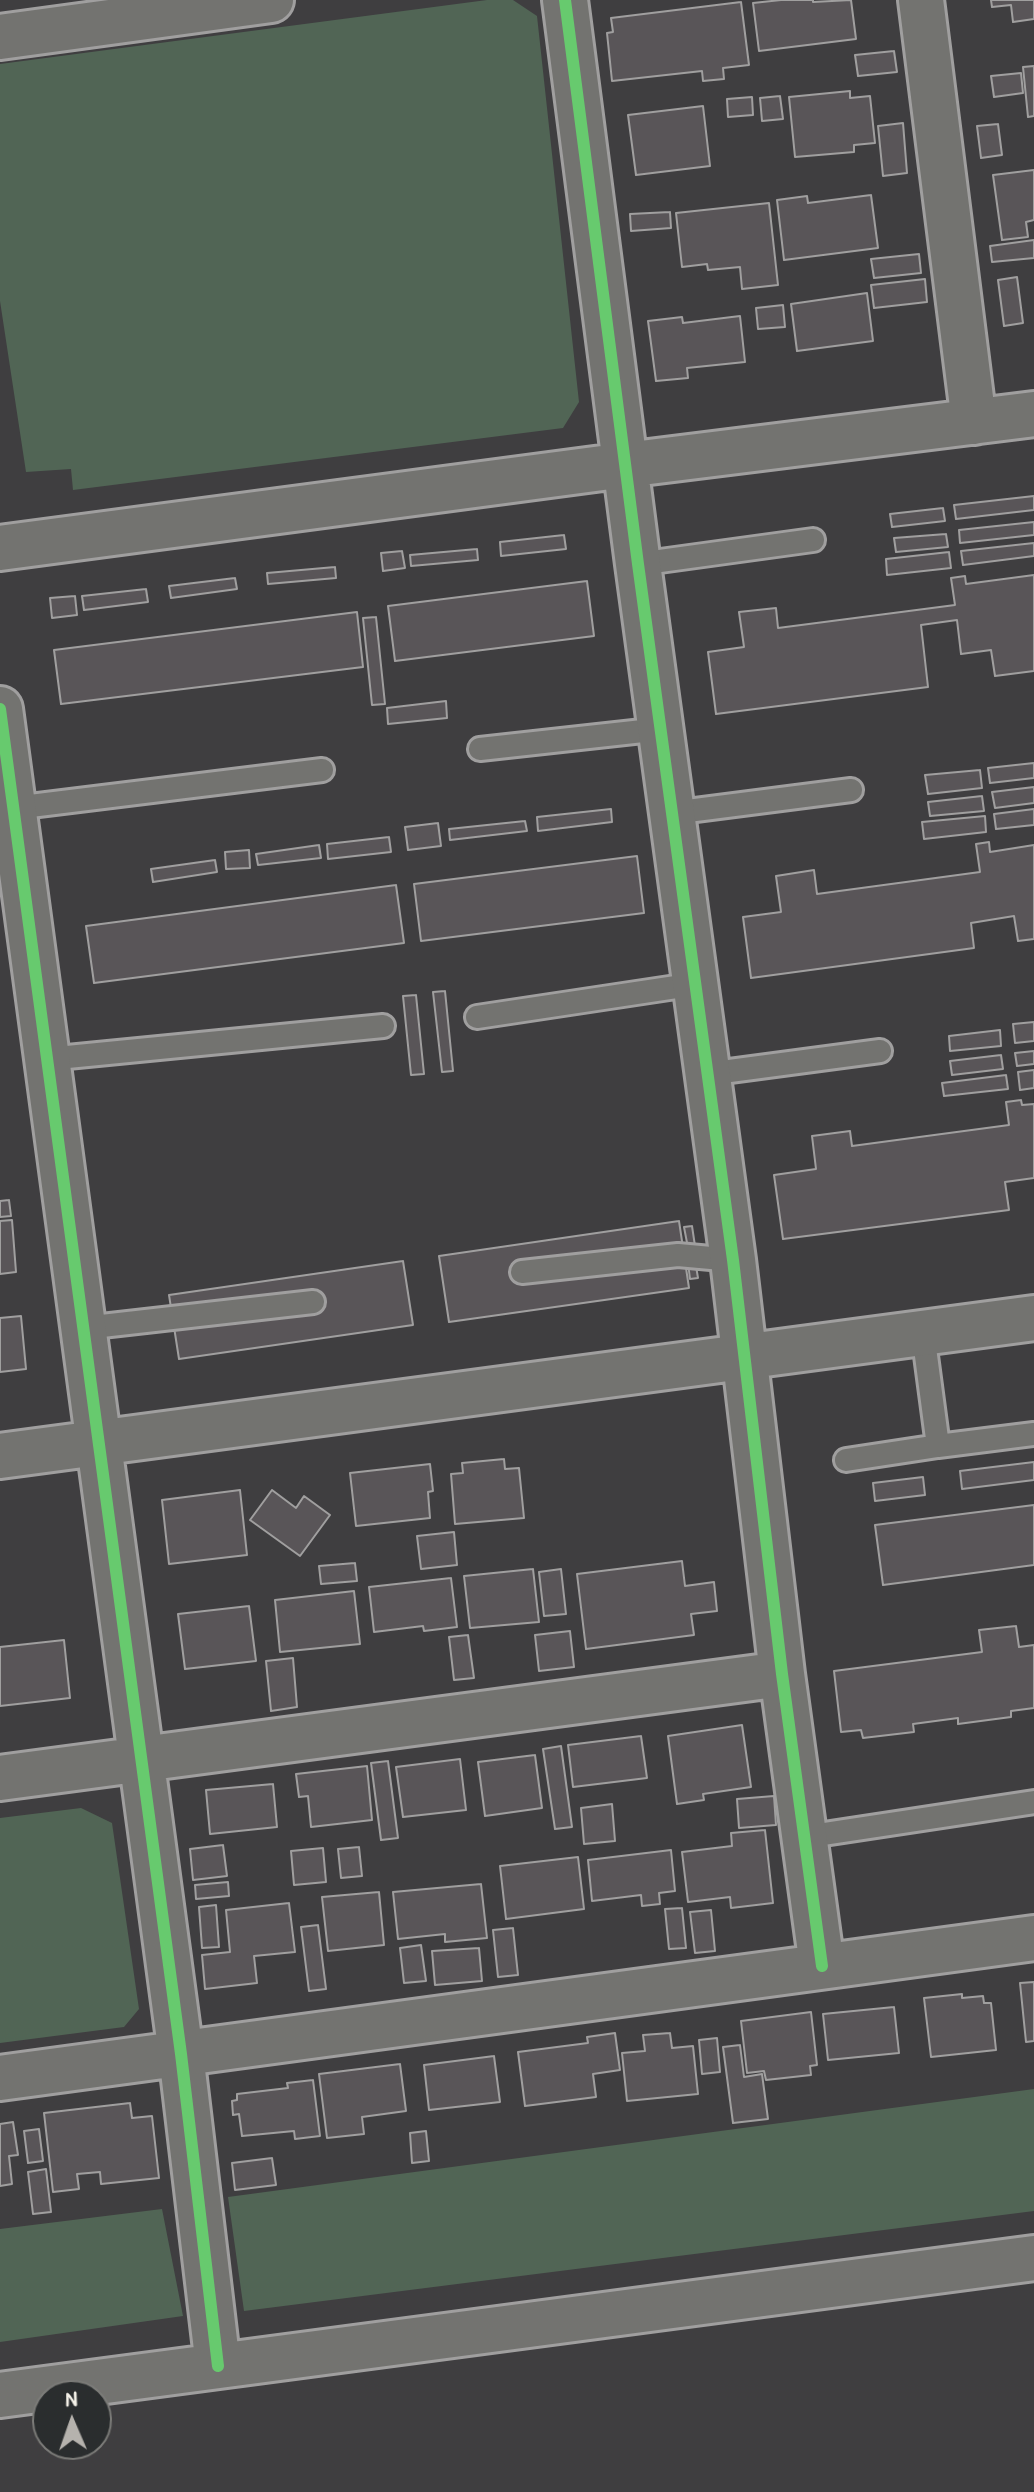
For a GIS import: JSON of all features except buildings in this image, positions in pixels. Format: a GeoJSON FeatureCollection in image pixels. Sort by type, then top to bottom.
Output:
{"type":"FeatureCollection","features":[{"type":"Feature","properties":{"kind":"street"},"geometry":{"type":"LineString","coordinates":[[0,37],[271,0]]}},
{"type":"Feature","properties":{"kind":"street"},"geometry":{"type":"LineString","coordinates":[[565,0],[733,1260],[782,1674],[822,1966]]}},
{"type":"Feature","properties":{"kind":"street"},"geometry":{"type":"LineString","coordinates":[[921,0],[974,422]]}},
{"type":"Feature","properties":{"kind":"street"},"geometry":{"type":"LineString","coordinates":[[0,548],[1034,414]]}},
{"type":"Feature","properties":{"kind":"street"},"geometry":{"type":"LineString","coordinates":[[0,709],[181,2054],[218,2366]]}},
{"type":"Feature","properties":{"kind":"street"},"geometry":{"type":"LineString","coordinates":[[0,1456],[1034,1318]]}},
{"type":"Feature","properties":{"kind":"street"},"geometry":{"type":"LineString","coordinates":[[0,1778],[782,1674]]}},
{"type":"Feature","properties":{"kind":"street"},"geometry":{"type":"LineString","coordinates":[[0,2078],[1034,1938]]}},
{"type":"Feature","properties":{"kind":"street"},"geometry":{"type":"LineString","coordinates":[[0,2395],[1034,2258]]}},
{"type":"Feature","properties":{"kind":"lane"},"geometry":{"type":"LineString","coordinates":[[638,564],[813,540]]}},
{"type":"Feature","properties":{"kind":"lane"},"geometry":{"type":"LineString","coordinates":[[480,749],[661,729]]}},
{"type":"Feature","properties":{"kind":"lane"},"geometry":{"type":"LineString","coordinates":[[14,808],[322,770]]}},
{"type":"Feature","properties":{"kind":"lane"},"geometry":{"type":"LineString","coordinates":[[672,813],[851,790]]}},
{"type":"Feature","properties":{"kind":"lane"},"geometry":{"type":"LineString","coordinates":[[477,1017],[696,984]]}},
{"type":"Feature","properties":{"kind":"lane"},"geometry":{"type":"LineString","coordinates":[[47,1059],[383,1026]]}},
{"type":"Feature","properties":{"kind":"lane"},"geometry":{"type":"LineString","coordinates":[[707,1074],[880,1051]]}},
{"type":"Feature","properties":{"kind":"lane"},"geometry":{"type":"LineString","coordinates":[[522,1272],[678,1255],[733,1260]]}},
{"type":"Feature","properties":{"kind":"lane"},"geometry":{"type":"LineString","coordinates":[[84,1328],[313,1302]]}},
{"type":"Feature","properties":{"kind":"lane"},"geometry":{"type":"LineString","coordinates":[[923,1333],[938,1446]]}},
{"type":"Feature","properties":{"kind":"lane"},"geometry":{"type":"LineString","coordinates":[[846,1460],[1034,1434]]}},
{"type":"Feature","properties":{"kind":"lane"},"geometry":{"type":"LineString","coordinates":[[804,1837],[1034,1802]]}},
{"type":"Feature","properties":{"kind":"green space"},"geometry":{"type":"Polygon","coordinates":[[[487,0],[513,0],[537,16],[579,402],[563,428],[73,490],[71,469],[26,472],[0,301],[0,64],[487,0]]]}},
{"type":"Feature","properties":{"kind":"green space"},"geometry":{"type":"Polygon","coordinates":[[[81,1808],[112,1823],[139,2009],[124,2027],[0,2043],[0,1818],[81,1808]]]}},
{"type":"Feature","properties":{"kind":"green space"},"geometry":{"type":"Polygon","coordinates":[[[1034,2089],[1034,2211],[244,2311],[228,2197],[1034,2089]]]}},
{"type":"Feature","properties":{"kind":"green space"},"geometry":{"type":"Polygon","coordinates":[[[162,2209],[183,2316],[0,2342],[0,2229],[162,2209]]]}},
{"type":"Feature","properties":{"kind":"cycle path"},"geometry":{"type":"LineString","coordinates":[[565,0],[733,1260],[782,1674],[822,1966]]}},
{"type":"Feature","properties":{"kind":"cycle path"},"geometry":{"type":"LineString","coordinates":[[0,709],[181,2054],[218,2366]]}}]}
